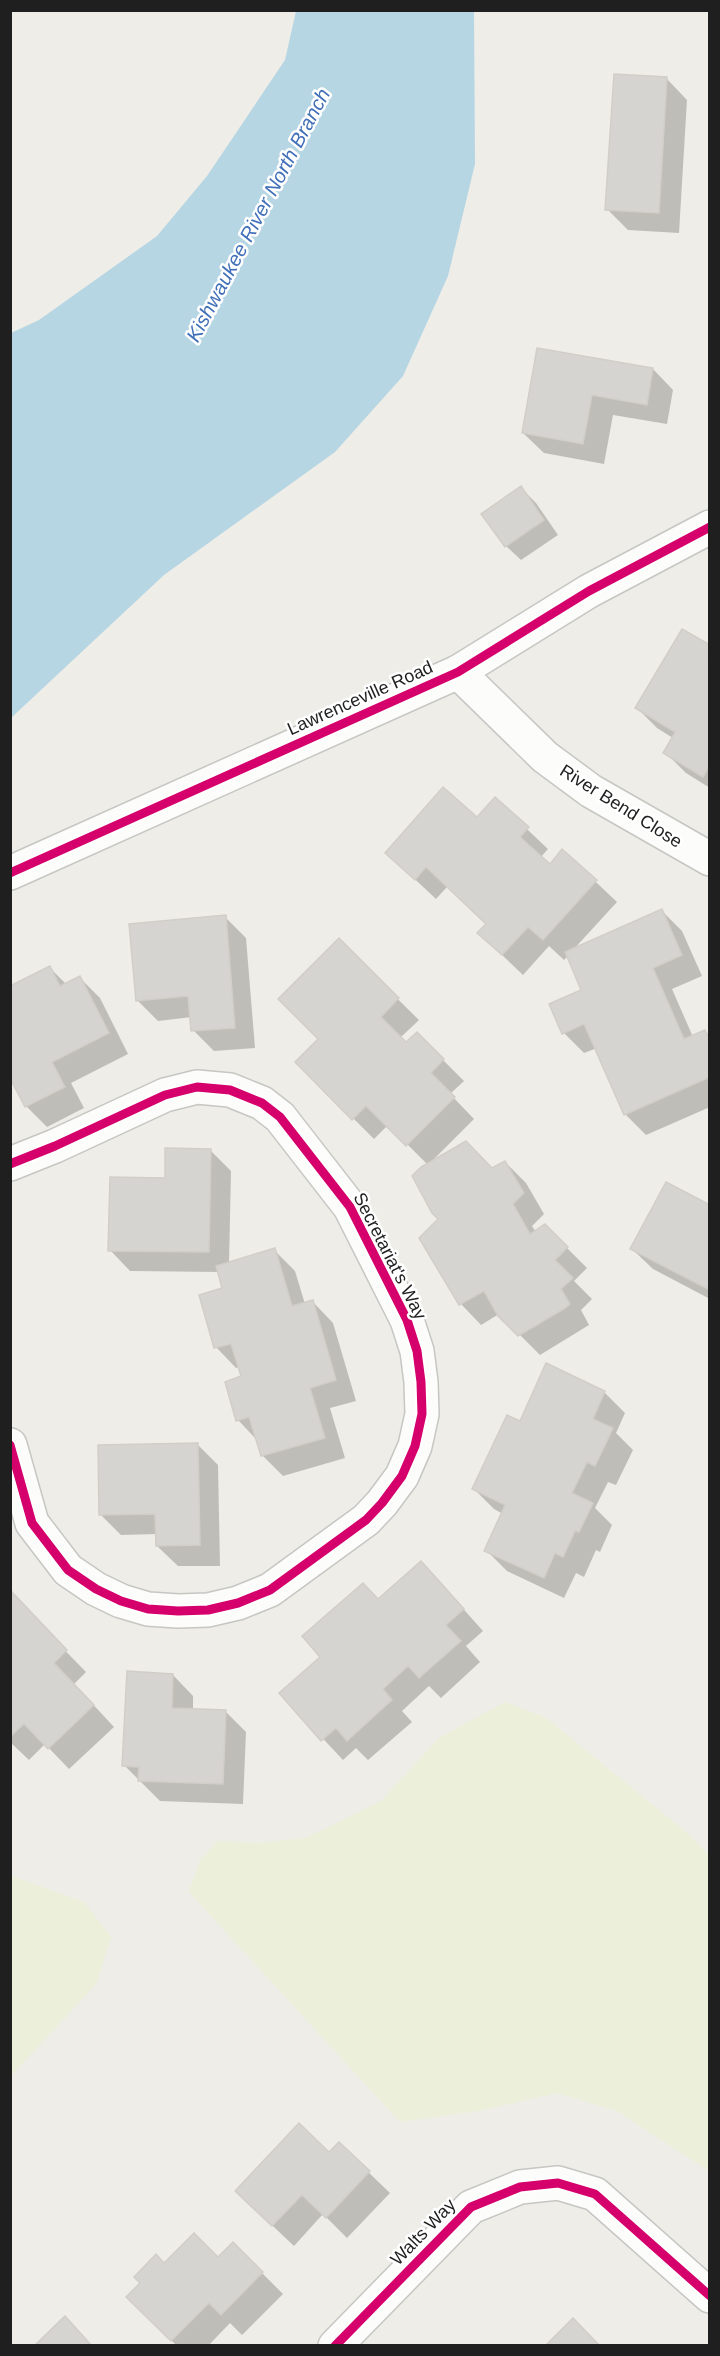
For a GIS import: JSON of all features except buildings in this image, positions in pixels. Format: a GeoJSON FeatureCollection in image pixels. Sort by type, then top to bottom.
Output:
{"type":"FeatureCollection","features":[{"type":"Feature","properties":{"kind":"street","name":"Lawrenceville Road"},"geometry":{"type":"LineString","coordinates":[[10,873],[458,672],[589,591],[710,527]]}},
{"type":"Feature","properties":{"kind":"street","name":"River Bend Close"},"geometry":{"type":"LineString","coordinates":[[458,672],[545,757],[581,784],[638,820],[710,859]]}},
{"type":"Feature","properties":{"kind":"street","name":"Secretariat's Way"},"geometry":{"type":"LineString","coordinates":[[10,1164],[55,1146],[165,1095],[197,1087],[230,1090],[262,1103],[280,1117],[350,1207],[407,1320],[417,1351],[422,1383],[422,1414],[416,1446],[402,1476],[366,1520],[270,1590],[238,1603],[208,1610],[178,1611],[139,1606],[121,1601],[96,1589],[68,1570],[32,1523],[10,1445]]}},
{"type":"Feature","properties":{"kind":"street","name":"Walts Way"},"geometry":{"type":"LineString","coordinates":[[335,2346],[471,2207],[520,2187],[558,2182],[595,2194],[710,2296]]}},
{"type":"Feature","properties":{"kind":"green space"},"geometry":{"type":"Polygon","coordinates":[[[505,1702],[545,1717],[686,1832],[709,1855],[709,2171],[617,2111],[558,2093],[478,2111],[400,2122],[189,1892],[200,1860],[218,1841],[260,1843],[306,1838],[381,1801],[439,1738],[505,1702]]]}},
{"type":"Feature","properties":{"kind":"green space"},"geometry":{"type":"Polygon","coordinates":[[[11,1876],[84,1902],[111,1937],[96,1984],[11,2076],[11,1876]]]}},
{"type":"Feature","properties":{"kind":"water","name":"Kishwaukee River North Branch"},"geometry":{"type":"Polygon","coordinates":[[[296,11],[474,11],[475,164],[448,276],[403,376],[335,452],[164,575],[11,718],[11,333],[39,320],[157,236],[207,176],[285,60],[296,11]]]}},
{"type":"Feature","properties":{"kind":"cycle path"},"geometry":{"type":"LineString","coordinates":[[10,873],[458,672],[589,591],[710,527]]}},
{"type":"Feature","properties":{"kind":"cycle path"},"geometry":{"type":"LineString","coordinates":[[10,1164],[55,1146],[165,1095],[197,1087],[230,1090],[262,1103],[280,1117],[350,1207],[407,1320],[417,1351],[422,1414],[415,1446],[402,1476],[366,1520],[270,1590],[238,1603],[208,1610],[148,1609],[121,1601],[96,1589],[68,1570],[32,1523],[10,1445]]}},
{"type":"Feature","properties":{"kind":"cycle path"},"geometry":{"type":"LineString","coordinates":[[335,2346],[471,2207],[520,2187],[558,2183],[595,2194],[710,2296]]}}]}
